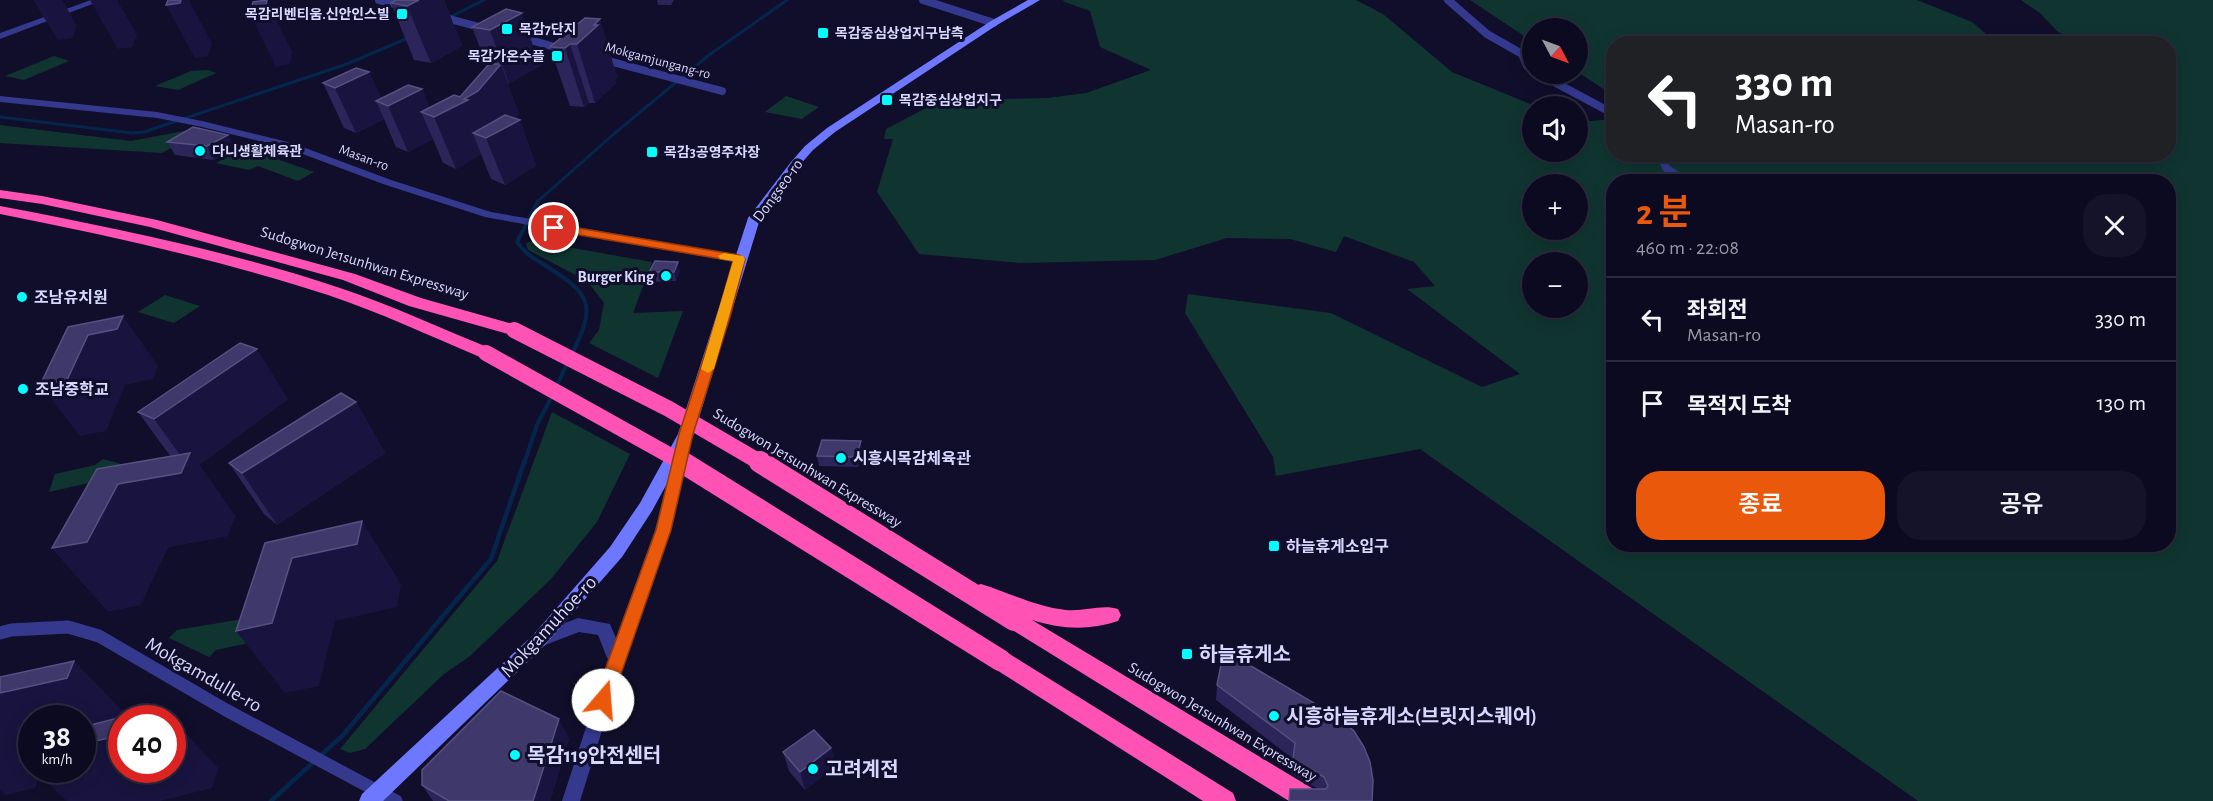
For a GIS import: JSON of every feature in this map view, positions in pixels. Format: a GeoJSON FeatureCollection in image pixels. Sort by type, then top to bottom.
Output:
{"type":"FeatureCollection","features":[{"type":"Feature","properties":{"kind":"highway","name":"Sudogwon Je1sunhwan Expressway"},"geometry":{"type":"LineString","coordinates":[[0,194],[42,200],[164,226],[349,277],[415,302],[514,330],[669,410],[1311,801]]}},
{"type":"Feature","properties":{"kind":"highway"},"geometry":{"type":"LineString","coordinates":[[0,210],[139,237],[264,270],[336,292],[486,353],[576,399],[660,448],[1224,801]]}},
{"type":"Feature","properties":{"kind":"highway"},"geometry":{"type":"LineString","coordinates":[[930,567],[1014,605],[1078,620],[1110,615]]}},
{"type":"Feature","properties":{"kind":"main road","name":"Dongseo-ro"},"geometry":{"type":"LineString","coordinates":[[686,434],[724,317],[739,259],[754,218],[809,148],[861,109],[994,23],[1035,0]]}},
{"type":"Feature","properties":{"kind":"main road","name":"Mokgamuhoe-ro"},"geometry":{"type":"LineString","coordinates":[[381,798],[539,640],[616,552],[646,507],[686,434]]}},
{"type":"Feature","properties":{"kind":"street"},"geometry":{"type":"LineString","coordinates":[[0,36],[99,0]]}},
{"type":"Feature","properties":{"kind":"street"},"geometry":{"type":"LineString","coordinates":[[379,0],[412,9]]}},
{"type":"Feature","properties":{"kind":"street"},"geometry":{"type":"LineString","coordinates":[[923,0],[994,23]]}},
{"type":"Feature","properties":{"kind":"street"},"geometry":{"type":"LineString","coordinates":[[1448,0],[1487,34],[1522,54]]}},
{"type":"Feature","properties":{"kind":"street"},"geometry":{"type":"LineString","coordinates":[[433,14],[492,30]]}},
{"type":"Feature","properties":{"kind":"street","name":"Mokgamjungang-ro"},"geometry":{"type":"LineString","coordinates":[[513,36],[579,53]]}},
{"type":"Feature","properties":{"kind":"street","name":"Mokgamjungang-ro"},"geometry":{"type":"LineString","coordinates":[[590,56],[722,91]]}},
{"type":"Feature","properties":{"kind":"street"},"geometry":{"type":"LineString","coordinates":[[1558,84],[1606,110]]}},
{"type":"Feature","properties":{"kind":"street","name":"Masan-ro"},"geometry":{"type":"LineString","coordinates":[[0,99],[156,115],[202,124],[288,145],[387,182],[489,215],[739,259]]}},
{"type":"Feature","properties":{"kind":"street"},"geometry":{"type":"LineString","coordinates":[[1663,162],[1666,168],[1675,174]]}},
{"type":"Feature","properties":{"kind":"street","name":"Dongseo-ro"},"geometry":{"type":"LineString","coordinates":[[571,801],[616,660],[663,530],[686,434]]}},
{"type":"Feature","properties":{"kind":"street"},"geometry":{"type":"LineString","coordinates":[[539,640],[578,626],[604,629],[616,660]]}},
{"type":"Feature","properties":{"kind":"street","name":"Mokgamdulle-ro"},"geometry":{"type":"LineString","coordinates":[[0,633],[11,630],[68,627],[99,636],[340,771],[381,798]]}},
{"type":"Feature","properties":{"kind":"green space"},"geometry":{"type":"Polygon","coordinates":[[[1356,0],[1383,14],[1452,72],[1522,101],[1522,162],[1588,162],[1588,121],[1606,120],[1606,162],[2176,162],[2176,36],[2065,36],[2057,31],[2040,13],[2021,0],[2213,0],[2213,801],[1918,801],[1420,449],[1276,476],[1273,457],[1185,313],[1188,294],[1331,313],[1482,387],[1520,374],[1407,289],[1435,286],[1414,262],[1344,236],[1336,252],[1290,239],[1227,238],[1155,260],[1020,263],[919,254],[877,192],[893,139],[884,139],[886,129],[930,106],[956,100],[1048,98],[1086,93],[1151,70],[1100,47],[1090,11],[1062,1],[1356,0]]]}},
{"type":"Feature","properties":{"kind":"green space"},"geometry":{"type":"Polygon","coordinates":[[[1470,0],[1917,0],[1972,22],[1989,36],[1606,36],[1606,91],[1588,79],[1588,18],[1522,18],[1522,35],[1470,0]]]}},
{"type":"Feature","properties":{"kind":"green space"},"geometry":{"type":"Polygon","coordinates":[[[54,56],[69,61],[24,80],[5,76],[54,56]]]}},
{"type":"Feature","properties":{"kind":"green space"},"geometry":{"type":"Polygon","coordinates":[[[208,70],[216,73],[178,90],[155,86],[191,71],[208,70]]]}},
{"type":"Feature","properties":{"kind":"green space"},"geometry":{"type":"Polygon","coordinates":[[[786,96],[819,107],[802,119],[765,112],[786,96]]]}},
{"type":"Feature","properties":{"kind":"green space"},"geometry":{"type":"Polygon","coordinates":[[[0,125],[131,141],[184,131],[196,134],[162,153],[0,143],[0,125]]]}},
{"type":"Feature","properties":{"kind":"green space"},"geometry":{"type":"Polygon","coordinates":[[[242,149],[272,158],[267,161],[274,158],[314,172],[298,181],[258,166],[249,170],[216,163],[242,149]]]}},
{"type":"Feature","properties":{"kind":"green space"},"geometry":{"type":"Polygon","coordinates":[[[533,241],[652,262],[633,313],[683,311],[658,378],[589,343],[599,330],[604,303],[587,281],[528,250],[526,243],[533,241]]]}},
{"type":"Feature","properties":{"kind":"green space"},"geometry":{"type":"Polygon","coordinates":[[[165,295],[200,306],[174,323],[138,312],[165,295]]]}},
{"type":"Feature","properties":{"kind":"green space"},"geometry":{"type":"Polygon","coordinates":[[[552,412],[630,454],[597,522],[551,579],[470,656],[444,674],[365,749],[350,753],[340,749],[497,561],[552,412]]]}},
{"type":"Feature","properties":{"kind":"green space"},"geometry":{"type":"Polygon","coordinates":[[[103,459],[131,467],[129,474],[49,492],[55,474],[95,465],[103,459]]]}},
{"type":"Feature","properties":{"kind":"green space"},"geometry":{"type":"Polygon","coordinates":[[[267,615],[254,642],[216,650],[209,657],[169,638],[177,630],[267,615]]]}},
{"type":"Feature","properties":{"kind":"building"},"geometry":{"type":"Polygon","coordinates":[[[168,0],[181,0],[180,3],[166,5],[168,0]]]}},
{"type":"Feature","properties":{"kind":"building"},"geometry":{"type":"Polygon","coordinates":[[[267,0],[264,12],[250,14],[253,2],[267,0]]]}},
{"type":"Feature","properties":{"kind":"building"},"geometry":{"type":"Polygon","coordinates":[[[396,0],[419,0],[407,6],[391,3],[396,0]]]}},
{"type":"Feature","properties":{"kind":"building"},"geometry":{"type":"Polygon","coordinates":[[[506,9],[522,13],[490,30],[472,27],[506,9]]]}},
{"type":"Feature","properties":{"kind":"building"},"geometry":{"type":"Polygon","coordinates":[[[585,18],[600,19],[594,25],[598,25],[577,44],[570,44],[565,48],[550,47],[585,18]]]}},
{"type":"Feature","properties":{"kind":"building"},"geometry":{"type":"Polygon","coordinates":[[[489,64],[501,64],[478,91],[464,99],[468,100],[434,117],[421,112],[454,95],[460,97],[489,64]]]}},
{"type":"Feature","properties":{"kind":"building"},"geometry":{"type":"Polygon","coordinates":[[[356,68],[369,72],[335,88],[323,83],[356,68]]]}},
{"type":"Feature","properties":{"kind":"building"},"geometry":{"type":"Polygon","coordinates":[[[408,85],[422,89],[388,106],[376,101],[408,85]]]}},
{"type":"Feature","properties":{"kind":"building"},"geometry":{"type":"Polygon","coordinates":[[[505,115],[520,120],[486,138],[473,133],[505,115]]]}},
{"type":"Feature","properties":{"kind":"building"},"geometry":{"type":"Polygon","coordinates":[[[193,127],[228,135],[207,146],[167,142],[193,127]]]}},
{"type":"Feature","properties":{"kind":"building"},"geometry":{"type":"Polygon","coordinates":[[[655,261],[678,262],[674,272],[649,272],[655,261]]]}},
{"type":"Feature","properties":{"kind":"building"},"geometry":{"type":"Polygon","coordinates":[[[123,316],[117,329],[88,335],[67,380],[40,385],[68,327],[123,316]]]}},
{"type":"Feature","properties":{"kind":"building"},"geometry":{"type":"Polygon","coordinates":[[[240,343],[257,349],[154,419],[138,412],[240,343]]]}},
{"type":"Feature","properties":{"kind":"building"},"geometry":{"type":"Polygon","coordinates":[[[341,393],[356,402],[242,473],[229,463],[341,393]]]}},
{"type":"Feature","properties":{"kind":"building"},"geometry":{"type":"Polygon","coordinates":[[[822,440],[861,441],[856,457],[817,456],[822,440]]]}},
{"type":"Feature","properties":{"kind":"building"},"geometry":{"type":"Polygon","coordinates":[[[190,453],[181,473],[118,484],[87,542],[52,548],[97,469],[190,453]]]}},
{"type":"Feature","properties":{"kind":"building"},"geometry":{"type":"Polygon","coordinates":[[[362,521],[357,544],[292,558],[272,623],[236,631],[265,543],[362,521]]]}},
{"type":"Feature","properties":{"kind":"building","name":"시흥하늘휴게소(브릿지스퀘어)"},"geometry":{"type":"Polygon","coordinates":[[[1224,650],[1341,719],[1354,731],[1370,762],[1373,780],[1372,801],[1289,801],[1290,789],[1326,789],[1328,786],[1324,777],[1293,759],[1295,743],[1217,685],[1224,650]]]}},
{"type":"Feature","properties":{"kind":"building"},"geometry":{"type":"Polygon","coordinates":[[[74,661],[67,678],[0,693],[0,677],[74,661]]]}},
{"type":"Feature","properties":{"kind":"building","name":"목감119안전센터"},"geometry":{"type":"Polygon","coordinates":[[[501,691],[559,719],[533,801],[449,801],[422,785],[422,770],[501,691]]]}},
{"type":"Feature","properties":{"kind":"building"},"geometry":{"type":"Polygon","coordinates":[[[108,720],[108,738],[96,741],[96,724],[108,720]]]}},
{"type":"Feature","properties":{"kind":"building"},"geometry":{"type":"Polygon","coordinates":[[[814,730],[831,748],[800,772],[783,752],[814,730]]]}},
{"type":"Feature","properties":{"kind":"waterway"},"geometry":{"type":"LineString","coordinates":[[450,17],[484,0]]}},
{"type":"Feature","properties":{"kind":"waterway"},"geometry":{"type":"LineString","coordinates":[[538,201],[709,55],[787,0]]}},
{"type":"Feature","properties":{"kind":"waterway"},"geometry":{"type":"LineString","coordinates":[[0,117],[132,133],[144,132],[347,64],[408,38]]}},
{"type":"Feature","properties":{"kind":"waterway"},"geometry":{"type":"LineString","coordinates":[[538,201],[517,242],[530,256],[573,285],[585,302],[585,324],[572,354]]}},
{"type":"Feature","properties":{"kind":"waterway"},"geometry":{"type":"LineString","coordinates":[[556,387],[567,364]]}},
{"type":"Feature","properties":{"kind":"waterway"},"geometry":{"type":"LineString","coordinates":[[524,464],[537,425],[552,396]]}},
{"type":"Feature","properties":{"kind":"waterway"},"geometry":{"type":"LineString","coordinates":[[271,801],[343,735],[491,559],[524,462]]}},
{"type":"Feature","properties":{"kind":"slow traffic"},"geometry":{"type":"LineString","coordinates":[[708,369],[739,259],[724,256]]}},
{"type":"Feature","properties":{"kind":"place","name":"목감리벤티움.신안인스빌"},"geometry":{"type":"Point","coordinates":[402,14]}},
{"type":"Feature","properties":{"kind":"place","name":"목감7단지"},"geometry":{"type":"Point","coordinates":[507,29]}},
{"type":"Feature","properties":{"kind":"place","name":"목감중심상업지구남측"},"geometry":{"type":"Point","coordinates":[823,33]}},
{"type":"Feature","properties":{"kind":"place","name":"목감가온수플"},"geometry":{"type":"Point","coordinates":[557,56]}},
{"type":"Feature","properties":{"kind":"place","name":"목감중심상업지구"},"geometry":{"type":"Point","coordinates":[887,100]}},
{"type":"Feature","properties":{"kind":"place","name":"다니생활체육관"},"geometry":{"type":"Point","coordinates":[200,151]}},
{"type":"Feature","properties":{"kind":"place","name":"목감3공영주차장"},"geometry":{"type":"Point","coordinates":[652,152]}},
{"type":"Feature","properties":{"kind":"place","name":"Burger King"},"geometry":{"type":"Point","coordinates":[666,276]}},
{"type":"Feature","properties":{"kind":"place","name":"조남유치원"},"geometry":{"type":"Point","coordinates":[22,297]}},
{"type":"Feature","properties":{"kind":"place","name":"조남중학교"},"geometry":{"type":"Point","coordinates":[23,389]}},
{"type":"Feature","properties":{"kind":"place","name":"시흥시목감체육관"},"geometry":{"type":"Point","coordinates":[841,458]}},
{"type":"Feature","properties":{"kind":"place","name":"하늘휴게소입구"},"geometry":{"type":"Point","coordinates":[1274,546]}},
{"type":"Feature","properties":{"kind":"place","name":"하늘휴게소"},"geometry":{"type":"Point","coordinates":[1187,654]}},
{"type":"Feature","properties":{"kind":"place","name":"시흥하늘휴게소(브릿지스퀘어)"},"geometry":{"type":"Point","coordinates":[1274,716]}},
{"type":"Feature","properties":{"kind":"place","name":"목감119안전센터"},"geometry":{"type":"Point","coordinates":[515,755]}},
{"type":"Feature","properties":{"kind":"place","name":"고려계전"},"geometry":{"type":"Point","coordinates":[813,769]}},
{"type":"Feature","properties":{"kind":"route"},"geometry":{"type":"LineString","coordinates":[[554,228],[739,259],[724,317],[686,434],[663,530],[603,700]]}}]}
